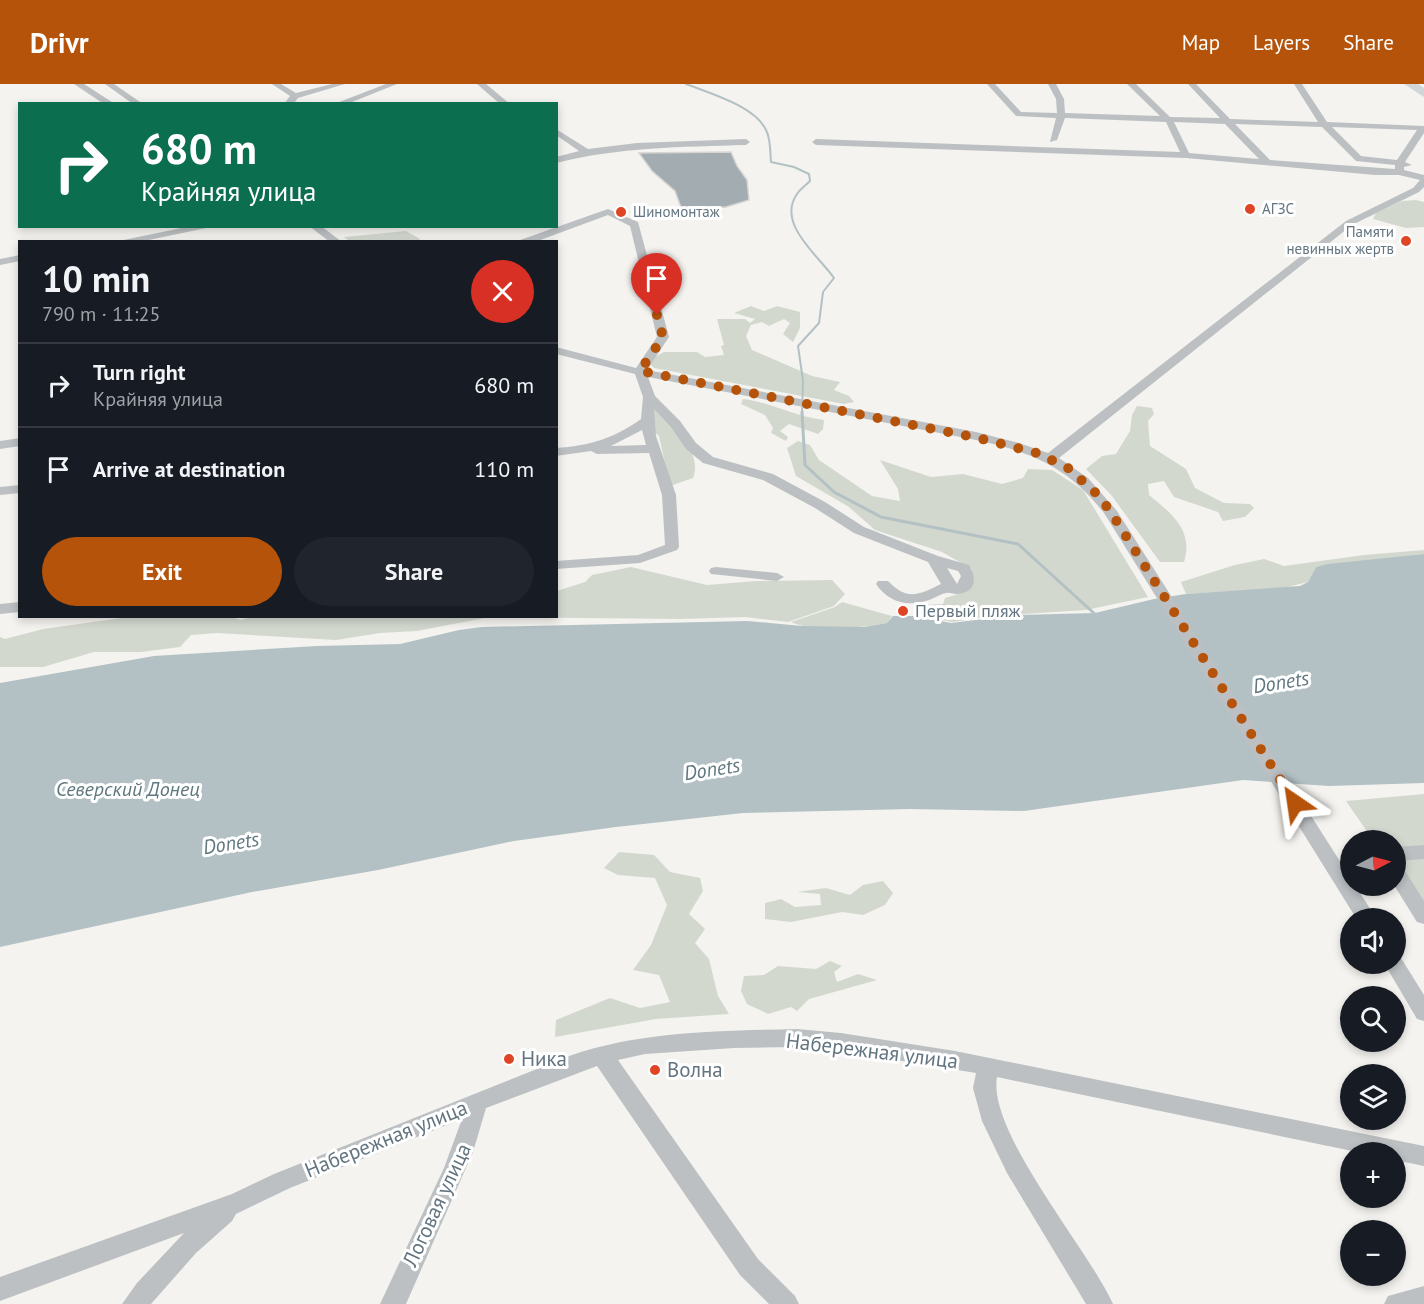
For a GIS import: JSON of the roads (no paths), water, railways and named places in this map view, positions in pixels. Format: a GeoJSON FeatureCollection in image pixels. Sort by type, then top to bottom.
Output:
{"type":"FeatureCollection","features":[{"type":"Feature","properties":{"kind":"highway"},"geometry":{"type":"LineString","coordinates":[[1410,84],[1424,93]]}},
{"type":"Feature","properties":{"kind":"street"},"geometry":{"type":"LineString","coordinates":[[78,84],[108,102]]}},
{"type":"Feature","properties":{"kind":"street"},"geometry":{"type":"LineString","coordinates":[[109,84],[136,102]]}},
{"type":"Feature","properties":{"kind":"street"},"geometry":{"type":"LineString","coordinates":[[276,84],[295,96]]}},
{"type":"Feature","properties":{"kind":"street"},"geometry":{"type":"LineString","coordinates":[[290,102],[295,96],[341,84]]}},
{"type":"Feature","properties":{"kind":"street"},"geometry":{"type":"LineString","coordinates":[[344,102],[393,84]]}},
{"type":"Feature","properties":{"kind":"street"},"geometry":{"type":"LineString","coordinates":[[481,84],[504,102]]}},
{"type":"Feature","properties":{"kind":"street"},"geometry":{"type":"LineString","coordinates":[[991,84],[1019,114],[1424,128],[1399,167]]}},
{"type":"Feature","properties":{"kind":"street"},"geometry":{"type":"LineString","coordinates":[[1052,84],[1057,92],[1063,116],[1053,140]]}},
{"type":"Feature","properties":{"kind":"street"},"geometry":{"type":"LineString","coordinates":[[1131,84],[1169,120],[1186,155]]}},
{"type":"Feature","properties":{"kind":"street"},"geometry":{"type":"LineString","coordinates":[[1192,84],[1266,161]]}},
{"type":"Feature","properties":{"kind":"street"},"geometry":{"type":"LineString","coordinates":[[1050,459],[1349,223],[1416,190],[1424,179],[1376,159],[1359,159],[1324,124],[1298,84]]}},
{"type":"Feature","properties":{"kind":"street"},"geometry":{"type":"LineString","coordinates":[[558,132],[586,152]]}},
{"type":"Feature","properties":{"kind":"street"},"geometry":{"type":"LineString","coordinates":[[558,159],[586,152],[637,146],[746,142]]}},
{"type":"Feature","properties":{"kind":"street"},"geometry":{"type":"LineString","coordinates":[[816,142],[1186,155],[1375,172],[1399,167],[1424,169]]}},
{"type":"Feature","properties":{"kind":"street"},"geometry":{"type":"LineString","coordinates":[[530,240],[608,212],[635,224],[663,337],[640,371]]}},
{"type":"Feature","properties":{"kind":"street"},"geometry":{"type":"LineString","coordinates":[[130,240],[200,228]]}},
{"type":"Feature","properties":{"kind":"street"},"geometry":{"type":"LineString","coordinates":[[317,228],[334,240]]}},
{"type":"Feature","properties":{"kind":"street"},"geometry":{"type":"LineString","coordinates":[[0,262],[18,258]]}},
{"type":"Feature","properties":{"kind":"street"},"geometry":{"type":"LineString","coordinates":[[558,351],[640,371],[978,438],[1037,453],[1068,468],[1098,495],[1123,530],[1360,908]]}},
{"type":"Feature","properties":{"kind":"street"},"geometry":{"type":"LineString","coordinates":[[558,362],[582,357]]}},
{"type":"Feature","properties":{"kind":"street"},"geometry":{"type":"LineString","coordinates":[[640,371],[649,397],[676,424],[691,446],[708,460],[768,477],[859,530],[933,559],[964,568],[968,576],[965,586],[954,590],[949,586],[942,568],[933,559]]}},
{"type":"Feature","properties":{"kind":"street"},"geometry":{"type":"LineString","coordinates":[[558,565],[640,559],[672,548],[673,513],[665,478],[649,441],[646,420],[649,397]]}},
{"type":"Feature","properties":{"kind":"street"},"geometry":{"type":"LineString","coordinates":[[586,450],[627,434],[646,420]]}},
{"type":"Feature","properties":{"kind":"street"},"geometry":{"type":"LineString","coordinates":[[0,445],[18,442]]}},
{"type":"Feature","properties":{"kind":"street"},"geometry":{"type":"LineString","coordinates":[[558,452],[654,449]]}},
{"type":"Feature","properties":{"kind":"street"},"geometry":{"type":"LineString","coordinates":[[0,490],[18,489]]}},
{"type":"Feature","properties":{"kind":"street"},"geometry":{"type":"LineString","coordinates":[[716,571],[777,577]]}},
{"type":"Feature","properties":{"kind":"street"},"geometry":{"type":"LineString","coordinates":[[882,584],[890,594],[903,599],[928,597],[949,586]]}},
{"type":"Feature","properties":{"kind":"street"},"geometry":{"type":"LineString","coordinates":[[0,609],[18,607]]}},
{"type":"Feature","properties":{"kind":"street"},"geometry":{"type":"LineString","coordinates":[[1406,853],[1424,852]]}},
{"type":"Feature","properties":{"kind":"street"},"geometry":{"type":"LineString","coordinates":[[1406,888],[1424,917]]}},
{"type":"Feature","properties":{"kind":"street"},"geometry":{"type":"LineString","coordinates":[[1401,974],[1424,1013]]}},
{"type":"Feature","properties":{"kind":"street","name":"Набережная улица"},"geometry":{"type":"LineString","coordinates":[[0,1289],[240,1202],[282,1181],[580,1060],[645,1045],[690,1041],[797,1038],[841,1042],[988,1067],[1423,1156]]}},
{"type":"Feature","properties":{"kind":"street"},"geometry":{"type":"LineString","coordinates":[[601,1054],[749,1267],[786,1304]]}},
{"type":"Feature","properties":{"kind":"street"},"geometry":{"type":"LineString","coordinates":[[988,1067],[984,1088],[993,1121],[1015,1166],[1100,1304]]}},
{"type":"Feature","properties":{"kind":"street","name":"Логовая улица"},"geometry":{"type":"LineString","coordinates":[[393,1304],[422,1236],[464,1150],[471,1131],[476,1104]]}},
{"type":"Feature","properties":{"kind":"street"},"geometry":{"type":"LineString","coordinates":[[135,1304],[183,1248],[240,1202]]}},
{"type":"Feature","properties":{"kind":"street"},"geometry":{"type":"LineString","coordinates":[[1397,1304],[1424,1298]]}},
{"type":"Feature","properties":{"kind":"water","name":"Северский Донец"},"geometry":{"type":"Polygon","coordinates":[[[1424,554],[1424,783],[1329,786],[1243,780],[1024,811],[910,809],[743,813],[616,827],[514,841],[378,870],[252,892],[0,947],[0,683],[154,656],[317,646],[400,644],[482,627],[747,621],[802,626],[864,627],[887,623],[893,616],[917,616],[951,623],[1019,615],[1095,613],[1186,594],[1300,586],[1308,582],[1316,567],[1424,554]]]}},
{"type":"Feature","properties":{"kind":"waterway"},"geometry":{"type":"LineString","coordinates":[[686,84],[719,96],[752,114],[768,134],[771,162],[794,167],[809,174],[810,181],[798,192],[792,205],[792,217],[802,239],[834,278],[823,292],[819,323],[798,346],[803,381],[802,413]]}},
{"type":"Feature","properties":{"kind":"waterway"},"geometry":{"type":"LineString","coordinates":[[802,413],[805,465],[834,492],[881,517],[1018,544],[1097,616]]}},
{"type":"Feature","properties":{"kind":"place","name":"АГЗС"},"geometry":{"type":"Point","coordinates":[1250,209]}},
{"type":"Feature","properties":{"kind":"place","name":"Шиномонтаж"},"geometry":{"type":"Point","coordinates":[621,212]}},
{"type":"Feature","properties":{"kind":"place","name":"Памяти невинных жертв"},"geometry":{"type":"Point","coordinates":[1406,241]}},
{"type":"Feature","properties":{"kind":"place","name":"Первый пляж"},"geometry":{"type":"Point","coordinates":[903,611]}},
{"type":"Feature","properties":{"kind":"place","name":"Ника"},"geometry":{"type":"Point","coordinates":[509,1059]}},
{"type":"Feature","properties":{"kind":"place","name":"Волна"},"geometry":{"type":"Point","coordinates":[655,1070]}},
{"type":"Feature","properties":{"kind":"water label","name":"Donets"},"geometry":{"type":"Point","coordinates":[1281,682]}},
{"type":"Feature","properties":{"kind":"water label","name":"Donets"},"geometry":{"type":"Point","coordinates":[712,769]}},
{"type":"Feature","properties":{"kind":"water label","name":"Donets"},"geometry":{"type":"Point","coordinates":[231,843]}}]}
